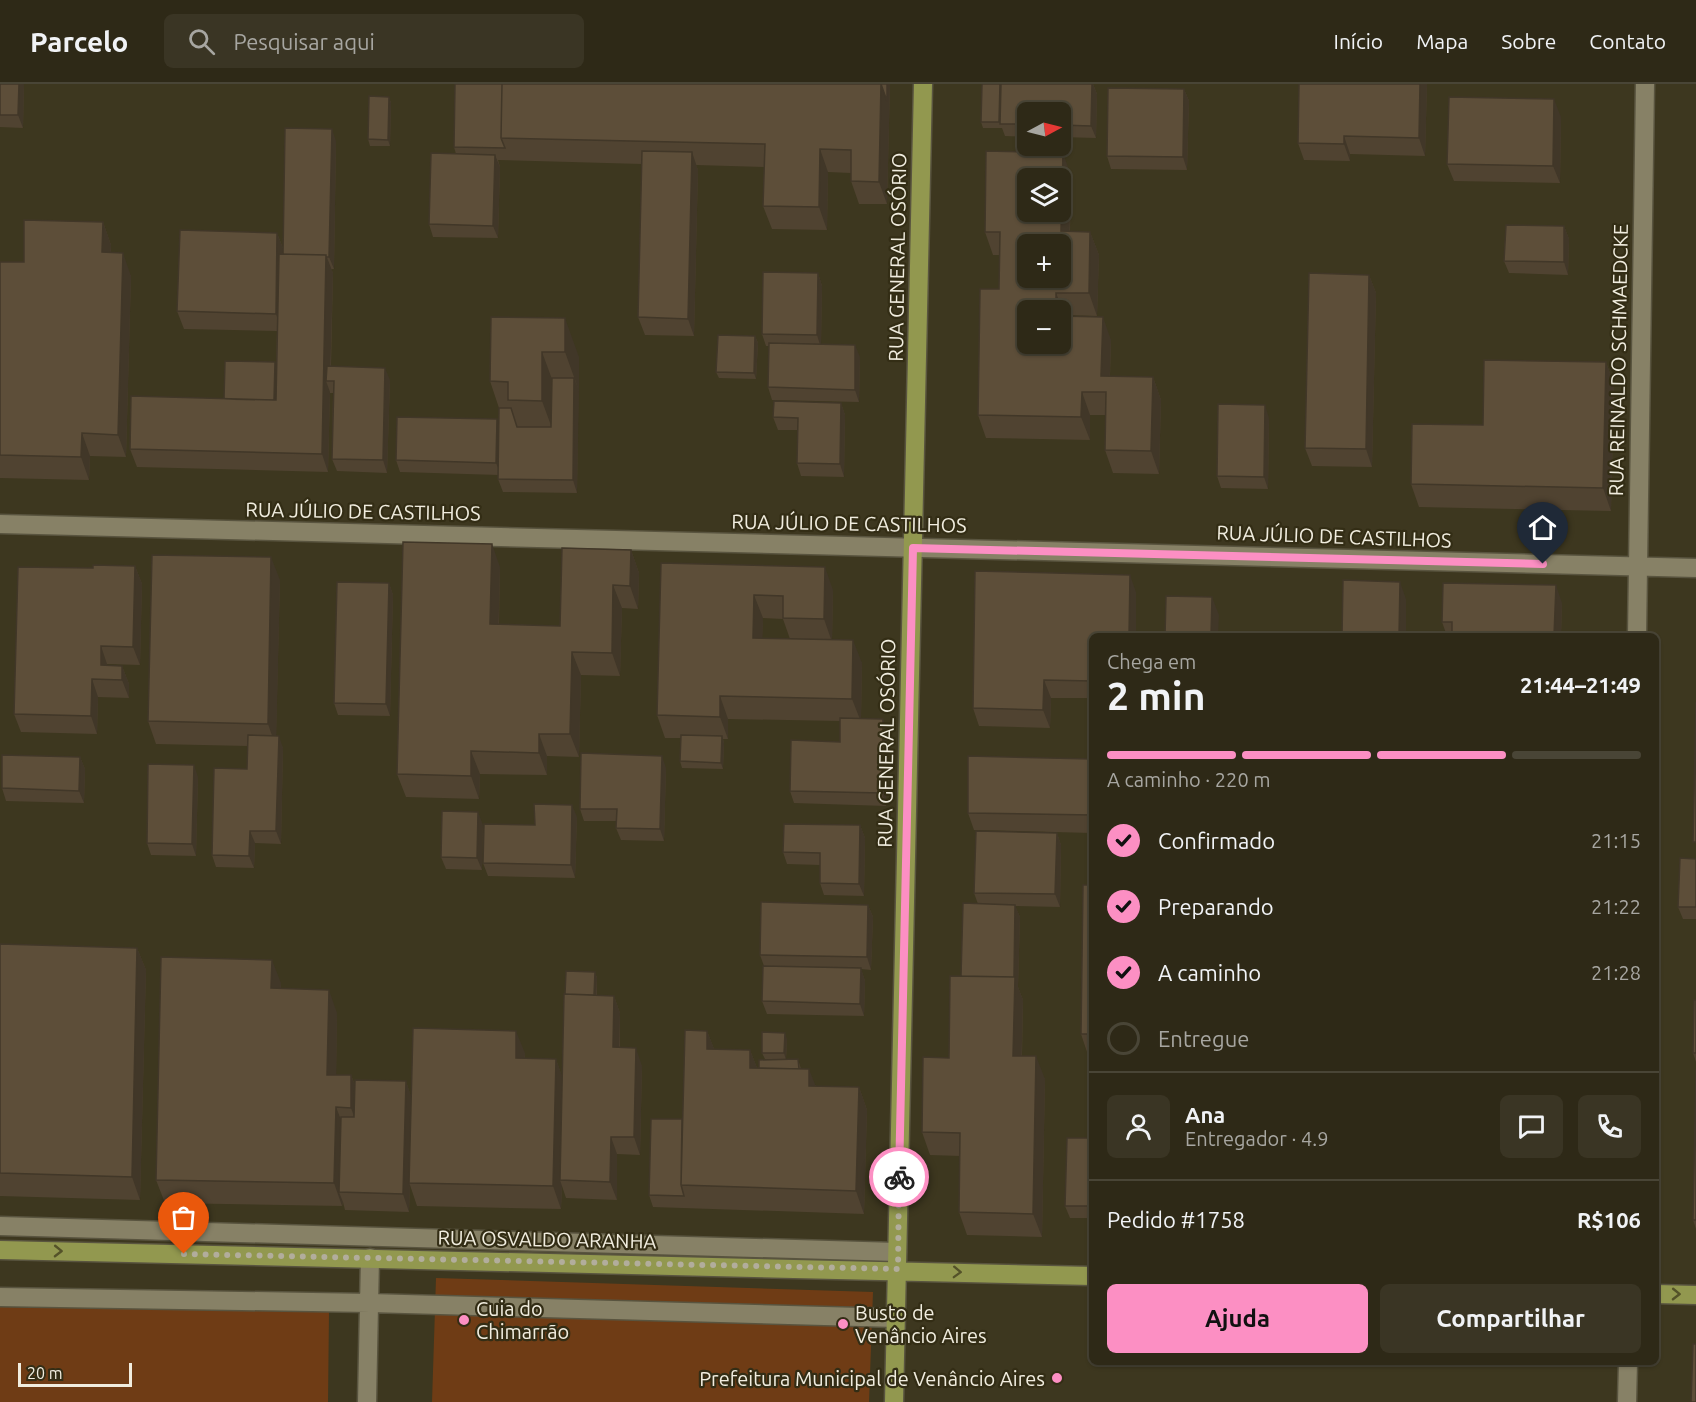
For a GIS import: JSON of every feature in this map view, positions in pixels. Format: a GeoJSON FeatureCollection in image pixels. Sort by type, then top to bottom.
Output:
{"type":"FeatureCollection","features":[{"type":"Feature","properties":{"kind":"main road","name":"RUA GENERAL OSÓRIO"},"geometry":{"type":"LineString","coordinates":[[894,1402],[923,84]]}},
{"type":"Feature","properties":{"kind":"main road","name":"RUA OSVALDO ARANHA"},"geometry":{"type":"LineString","coordinates":[[0,1250],[370,1258],[898,1261],[1089,1276]]}},
{"type":"Feature","properties":{"kind":"main road"},"geometry":{"type":"LineString","coordinates":[[1659,1294],[1696,1295]]}},
{"type":"Feature","properties":{"kind":"street","name":"RUA REINALDO SCHMAEDCKE"},"geometry":{"type":"LineString","coordinates":[[1637,633],[1645,84]]}},
{"type":"Feature","properties":{"kind":"street","name":"RUA JÚLIO DE CASTILHOS"},"geometry":{"type":"LineString","coordinates":[[0,524],[1696,567]]}},
{"type":"Feature","properties":{"kind":"street"},"geometry":{"type":"LineString","coordinates":[[0,1226],[898,1261]]}},
{"type":"Feature","properties":{"kind":"street"},"geometry":{"type":"LineString","coordinates":[[366,1402],[370,1258]]}},
{"type":"Feature","properties":{"kind":"street"},"geometry":{"type":"LineString","coordinates":[[0,1297],[370,1303],[896,1318]]}},
{"type":"Feature","properties":{"kind":"street"},"geometry":{"type":"LineString","coordinates":[[1627,1402],[1628,1365]]}},
{"type":"Feature","properties":{"kind":"shaded area"},"geometry":{"type":"Polygon","coordinates":[[[436,1278],[873,1292],[869,1402],[432,1402],[436,1278]]]}},
{"type":"Feature","properties":{"kind":"shaded area"},"geometry":{"type":"Polygon","coordinates":[[[0,1307],[329,1312],[328,1402],[0,1402],[0,1307]]]}},
{"type":"Feature","properties":{"kind":"building"},"geometry":{"type":"Polygon","coordinates":[[[0,84],[19,84],[18,115],[0,115],[0,84]]]}},
{"type":"Feature","properties":{"kind":"building"},"geometry":{"type":"Polygon","coordinates":[[[455,84],[502,84],[501,138],[505,148],[454,147],[455,84]]]}},
{"type":"Feature","properties":{"kind":"building"},"geometry":{"type":"Polygon","coordinates":[[[502,84],[881,84],[879,182],[851,181],[851,150],[820,149],[819,207],[763,206],[765,144],[501,138],[502,84]]]}},
{"type":"Feature","properties":{"kind":"building"},"geometry":{"type":"Polygon","coordinates":[[[881,84],[887,84],[887,101],[881,84]]]}},
{"type":"Feature","properties":{"kind":"building"},"geometry":{"type":"Polygon","coordinates":[[[982,84],[1000,84],[999,122],[981,122],[982,84]]]}},
{"type":"Feature","properties":{"kind":"building"},"geometry":{"type":"Polygon","coordinates":[[[1001,84],[1092,84],[1091,126],[1071,125],[1071,102],[1017,102],[1017,124],[1000,124],[1001,84]]]}},
{"type":"Feature","properties":{"kind":"building"},"geometry":{"type":"Polygon","coordinates":[[[1299,84],[1420,84],[1419,138],[1344,136],[1344,144],[1298,143],[1299,84]]]}},
{"type":"Feature","properties":{"kind":"building"},"geometry":{"type":"Polygon","coordinates":[[[1108,88],[1184,89],[1183,157],[1107,156],[1108,88]]]}},
{"type":"Feature","properties":{"kind":"building"},"geometry":{"type":"Polygon","coordinates":[[[369,96],[389,97],[388,140],[368,139],[369,96]]]}},
{"type":"Feature","properties":{"kind":"building"},"geometry":{"type":"Polygon","coordinates":[[[1449,97],[1554,99],[1553,166],[1447,164],[1449,97]]]}},
{"type":"Feature","properties":{"kind":"building"},"geometry":{"type":"Polygon","coordinates":[[[285,128],[332,129],[329,257],[326,255],[283,254],[285,128]]]}},
{"type":"Feature","properties":{"kind":"building"},"geometry":{"type":"Polygon","coordinates":[[[642,151],[692,152],[688,319],[638,317],[642,151]]]}},
{"type":"Feature","properties":{"kind":"building"},"geometry":{"type":"Polygon","coordinates":[[[986,151],[1017,152],[1017,156],[1063,156],[1063,168],[1017,168],[1017,222],[1061,222],[1061,231],[1090,232],[1089,293],[1056,293],[1056,300],[1017,300],[1017,354],[1071,354],[1071,316],[1103,317],[1101,376],[1153,377],[1151,451],[1105,450],[1106,392],[1082,392],[1081,417],[978,415],[980,289],[999,289],[1000,232],[985,232],[986,151]]]}},
{"type":"Feature","properties":{"kind":"building"},"geometry":{"type":"Polygon","coordinates":[[[431,153],[495,155],[493,226],[429,224],[431,153]]]}},
{"type":"Feature","properties":{"kind":"building"},"geometry":{"type":"Polygon","coordinates":[[[24,220],[103,222],[102,252],[123,253],[118,435],[82,433],[81,457],[0,455],[0,262],[24,262],[24,220]]]}},
{"type":"Feature","properties":{"kind":"building"},"geometry":{"type":"Polygon","coordinates":[[[1506,225],[1564,226],[1564,262],[1504,261],[1506,225]]]}},
{"type":"Feature","properties":{"kind":"building"},"geometry":{"type":"Polygon","coordinates":[[[180,230],[277,233],[276,314],[177,311],[180,230]]]}},
{"type":"Feature","properties":{"kind":"building"},"geometry":{"type":"Polygon","coordinates":[[[279,254],[326,255],[322,454],[130,449],[131,396],[276,400],[279,254]]]}},
{"type":"Feature","properties":{"kind":"building"},"geometry":{"type":"Polygon","coordinates":[[[763,272],[818,273],[817,335],[762,334],[763,272]]]}},
{"type":"Feature","properties":{"kind":"building"},"geometry":{"type":"Polygon","coordinates":[[[1309,273],[1369,275],[1366,449],[1305,448],[1309,273]]]}},
{"type":"Feature","properties":{"kind":"building"},"geometry":{"type":"Polygon","coordinates":[[[491,317],[565,318],[565,352],[542,352],[542,401],[508,400],[508,382],[490,381],[491,317]]]}},
{"type":"Feature","properties":{"kind":"building"},"geometry":{"type":"Polygon","coordinates":[[[718,335],[755,336],[754,373],[716,372],[718,335]]]}},
{"type":"Feature","properties":{"kind":"building"},"geometry":{"type":"Polygon","coordinates":[[[769,343],[855,345],[855,390],[768,387],[769,343]]]}},
{"type":"Feature","properties":{"kind":"building"},"geometry":{"type":"Polygon","coordinates":[[[1484,360],[1606,362],[1603,488],[1411,484],[1412,424],[1483,425],[1484,360]]]}},
{"type":"Feature","properties":{"kind":"building"},"geometry":{"type":"Polygon","coordinates":[[[225,361],[275,362],[274,400],[224,399],[225,361]]]}},
{"type":"Feature","properties":{"kind":"building"},"geometry":{"type":"Polygon","coordinates":[[[327,366],[385,368],[383,460],[332,459],[334,381],[326,381],[327,366]]]}},
{"type":"Feature","properties":{"kind":"building"},"geometry":{"type":"Polygon","coordinates":[[[552,378],[574,378],[573,480],[498,479],[499,408],[511,408],[517,427],[551,427],[552,378]]]}},
{"type":"Feature","properties":{"kind":"building"},"geometry":{"type":"Polygon","coordinates":[[[774,401],[841,403],[840,464],[797,463],[798,418],[773,417],[774,401]]]}},
{"type":"Feature","properties":{"kind":"building"},"geometry":{"type":"Polygon","coordinates":[[[1218,404],[1265,405],[1264,477],[1217,476],[1218,404]]]}},
{"type":"Feature","properties":{"kind":"building"},"geometry":{"type":"Polygon","coordinates":[[[397,417],[497,419],[496,463],[396,460],[397,417]]]}},
{"type":"Feature","properties":{"kind":"building"},"geometry":{"type":"Polygon","coordinates":[[[403,542],[492,544],[490,624],[560,626],[562,548],[631,550],[630,586],[613,585],[612,653],[572,652],[570,734],[539,734],[539,753],[471,751],[471,776],[397,774],[403,542]]]}},
{"type":"Feature","properties":{"kind":"building"},"geometry":{"type":"Polygon","coordinates":[[[152,555],[271,557],[268,724],[148,721],[152,555]]]}},
{"type":"Feature","properties":{"kind":"building"},"geometry":{"type":"Polygon","coordinates":[[[661,563],[825,567],[824,619],[783,618],[783,596],[754,595],[753,638],[853,640],[852,699],[720,696],[720,717],[657,715],[661,563]]]}},
{"type":"Feature","properties":{"kind":"building"},"geometry":{"type":"Polygon","coordinates":[[[93,565],[135,566],[133,647],[101,646],[101,665],[122,666],[122,680],[92,679],[91,716],[14,714],[18,567],[93,568],[93,565]]]}},
{"type":"Feature","properties":{"kind":"building"},"geometry":{"type":"Polygon","coordinates":[[[975,571],[1130,575],[1129,633],[1089,633],[1089,681],[1044,680],[1043,710],[973,708],[975,571]]]}},
{"type":"Feature","properties":{"kind":"building"},"geometry":{"type":"Polygon","coordinates":[[[1343,580],[1400,582],[1399,633],[1342,633],[1343,580]]]}},
{"type":"Feature","properties":{"kind":"building"},"geometry":{"type":"Polygon","coordinates":[[[337,582],[389,583],[386,704],[334,703],[337,582]]]}},
{"type":"Feature","properties":{"kind":"building"},"geometry":{"type":"Polygon","coordinates":[[[1443,583],[1556,585],[1554,633],[1452,633],[1452,622],[1442,622],[1443,583]]]}},
{"type":"Feature","properties":{"kind":"building"},"geometry":{"type":"Polygon","coordinates":[[[1166,596],[1212,597],[1211,633],[1165,633],[1166,596]]]}},
{"type":"Feature","properties":{"kind":"building"},"geometry":{"type":"Polygon","coordinates":[[[1696,702],[1696,842],[1693,842],[1696,702]]]}},
{"type":"Feature","properties":{"kind":"building"},"geometry":{"type":"Polygon","coordinates":[[[840,718],[883,719],[882,793],[790,791],[791,740],[840,742],[840,718]]]}},
{"type":"Feature","properties":{"kind":"building"},"geometry":{"type":"Polygon","coordinates":[[[248,735],[279,736],[276,831],[250,831],[249,856],[212,855],[214,768],[247,769],[248,735]]]}},
{"type":"Feature","properties":{"kind":"building"},"geometry":{"type":"Polygon","coordinates":[[[681,735],[722,736],[721,763],[680,761],[681,735]]]}},
{"type":"Feature","properties":{"kind":"building"},"geometry":{"type":"Polygon","coordinates":[[[581,753],[662,756],[660,829],[616,828],[617,809],[580,809],[581,753]]]}},
{"type":"Feature","properties":{"kind":"building"},"geometry":{"type":"Polygon","coordinates":[[[2,755],[80,757],[79,791],[2,788],[2,755]]]}},
{"type":"Feature","properties":{"kind":"building"},"geometry":{"type":"Polygon","coordinates":[[[968,756],[1089,759],[1089,815],[968,813],[968,756]]]}},
{"type":"Feature","properties":{"kind":"building"},"geometry":{"type":"Polygon","coordinates":[[[148,764],[194,765],[192,844],[147,843],[148,764]]]}},
{"type":"Feature","properties":{"kind":"building"},"geometry":{"type":"Polygon","coordinates":[[[534,804],[572,805],[571,865],[483,863],[484,824],[535,825],[534,804]]]}},
{"type":"Feature","properties":{"kind":"building"},"geometry":{"type":"Polygon","coordinates":[[[442,811],[478,812],[477,858],[441,857],[442,811]]]}},
{"type":"Feature","properties":{"kind":"building"},"geometry":{"type":"Polygon","coordinates":[[[784,824],[860,825],[859,884],[820,883],[820,853],[783,852],[784,824]]]}},
{"type":"Feature","properties":{"kind":"building"},"geometry":{"type":"Polygon","coordinates":[[[976,831],[1057,833],[1055,894],[974,893],[976,831]]]}},
{"type":"Feature","properties":{"kind":"building"},"geometry":{"type":"Polygon","coordinates":[[[1680,858],[1696,859],[1696,907],[1678,907],[1680,858]]]}},
{"type":"Feature","properties":{"kind":"building"},"geometry":{"type":"Polygon","coordinates":[[[1083,885],[1089,885],[1089,1034],[1081,1034],[1083,885]]]}},
{"type":"Feature","properties":{"kind":"building"},"geometry":{"type":"Polygon","coordinates":[[[761,902],[868,905],[867,957],[760,955],[761,902]]]}},
{"type":"Feature","properties":{"kind":"building"},"geometry":{"type":"Polygon","coordinates":[[[963,903],[1015,905],[1014,977],[961,976],[963,903]]]}},
{"type":"Feature","properties":{"kind":"building"},"geometry":{"type":"Polygon","coordinates":[[[0,944],[137,948],[132,1177],[0,1173],[0,944]]]}},
{"type":"Feature","properties":{"kind":"building"},"geometry":{"type":"Polygon","coordinates":[[[161,957],[272,960],[271,988],[329,990],[327,1075],[351,1075],[351,1108],[336,1107],[334,1183],[156,1180],[161,957]]]}},
{"type":"Feature","properties":{"kind":"building"},"geometry":{"type":"Polygon","coordinates":[[[763,966],[861,968],[860,1004],[762,1001],[763,966]]]}},
{"type":"Feature","properties":{"kind":"building"},"geometry":{"type":"Polygon","coordinates":[[[566,971],[595,972],[594,995],[565,994],[566,971]]]}},
{"type":"Feature","properties":{"kind":"building"},"geometry":{"type":"Polygon","coordinates":[[[950,976],[1015,977],[1013,1056],[1036,1056],[1033,1214],[959,1212],[960,1133],[922,1132],[923,1057],[949,1058],[950,976]]]}},
{"type":"Feature","properties":{"kind":"building"},"geometry":{"type":"Polygon","coordinates":[[[564,994],[614,996],[613,1047],[636,1048],[634,1137],[611,1137],[610,1182],[560,1180],[564,994]]]}},
{"type":"Feature","properties":{"kind":"building"},"geometry":{"type":"Polygon","coordinates":[[[1694,1000],[1696,1000],[1696,1053],[1693,1053],[1694,1000]]]}},
{"type":"Feature","properties":{"kind":"building"},"geometry":{"type":"Polygon","coordinates":[[[413,1028],[516,1031],[516,1058],[556,1059],[553,1186],[409,1183],[413,1028]]]}},
{"type":"Feature","properties":{"kind":"building"},"geometry":{"type":"Polygon","coordinates":[[[685,1030],[707,1031],[707,1049],[750,1050],[750,1068],[809,1069],[809,1086],[859,1087],[856,1191],[681,1185],[685,1030]]]}},
{"type":"Feature","properties":{"kind":"building"},"geometry":{"type":"Polygon","coordinates":[[[762,1032],[785,1033],[784,1053],[762,1053],[762,1032]]]}},
{"type":"Feature","properties":{"kind":"building"},"geometry":{"type":"Polygon","coordinates":[[[798,1059],[799,1069],[759,1068],[759,1060],[798,1059]]]}},
{"type":"Feature","properties":{"kind":"building"},"geometry":{"type":"Polygon","coordinates":[[[1696,1069],[1696,1220],[1693,1220],[1696,1069]]]}},
{"type":"Feature","properties":{"kind":"building"},"geometry":{"type":"Polygon","coordinates":[[[355,1080],[406,1081],[403,1194],[339,1192],[341,1117],[354,1117],[355,1080]]]}},
{"type":"Feature","properties":{"kind":"building"},"geometry":{"type":"Polygon","coordinates":[[[651,1119],[682,1119],[681,1185],[684,1196],[649,1195],[651,1119]]]}},
{"type":"Feature","properties":{"kind":"building"},"geometry":{"type":"Polygon","coordinates":[[[1067,1138],[1089,1138],[1089,1206],[1065,1206],[1067,1138]]]}},
{"type":"Feature","properties":{"kind":"building"},"geometry":{"type":"Polygon","coordinates":[[[1693,1344],[1696,1344],[1696,1402],[1691,1402],[1693,1344]]]}},
{"type":"Feature","properties":{"kind":"way so far"},"geometry":{"type":"LineString","coordinates":[[184,1254],[898,1269],[899,1177]]}},
{"type":"Feature","properties":{"kind":"place","name":"Cuia do Chimarrão"},"geometry":{"type":"Point","coordinates":[464,1320]}},
{"type":"Feature","properties":{"kind":"place","name":"Busto de Venâncio Aires"},"geometry":{"type":"Point","coordinates":[843,1324]}},
{"type":"Feature","properties":{"kind":"place","name":"Prefeitura Municipal de Venâncio Aires"},"geometry":{"type":"Point","coordinates":[1057,1378]}},
{"type":"Feature","properties":{"kind":"route"},"geometry":{"type":"LineString","coordinates":[[899,1177],[913,548],[1543,564]]}}]}
